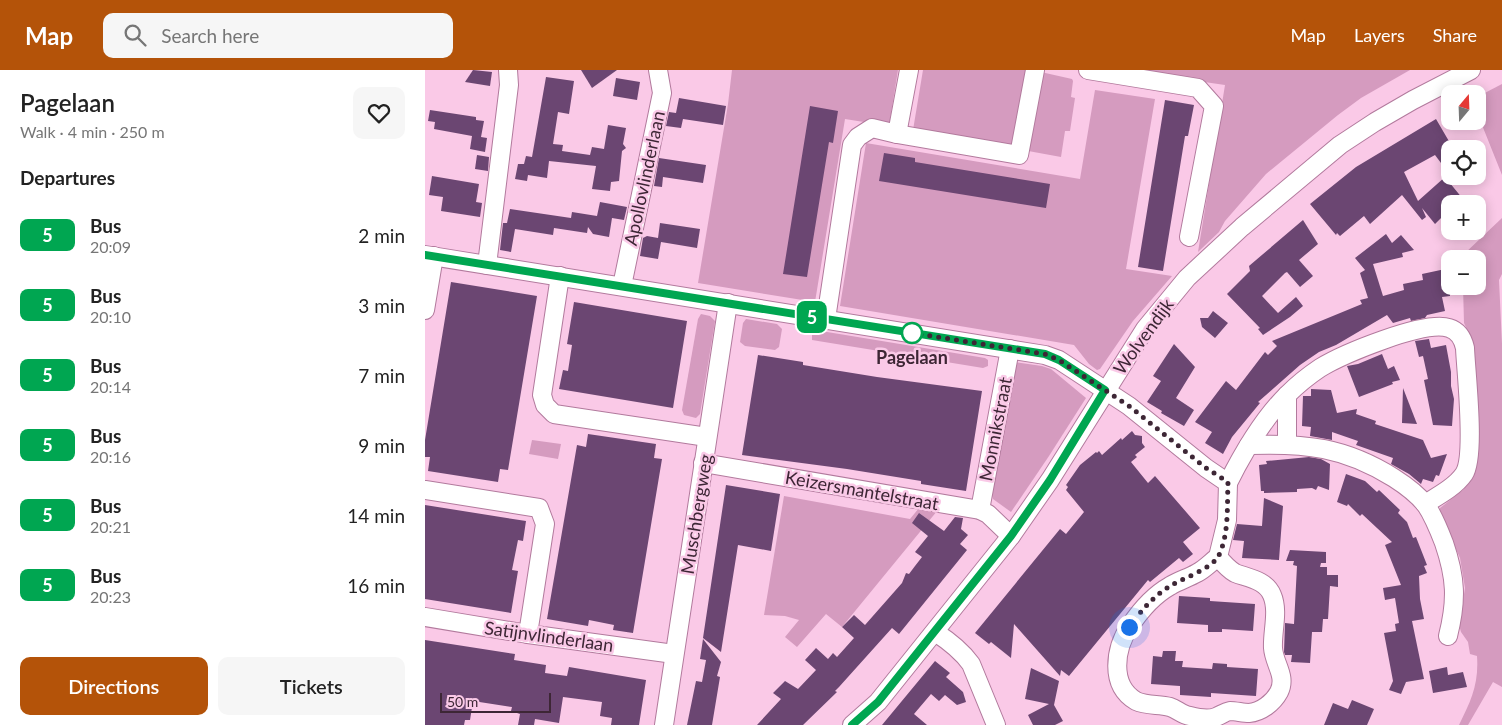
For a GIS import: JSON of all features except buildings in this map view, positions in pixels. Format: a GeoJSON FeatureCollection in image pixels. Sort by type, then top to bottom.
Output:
{"type":"FeatureCollection","features":[{"type":"Feature","properties":{"kind":"street"},"geometry":{"type":"LineString","coordinates":[[487,265],[509,85],[507,70]]}},
{"type":"Feature","properties":{"kind":"street","name":"Apollovlinderlaan"},"geometry":{"type":"LineString","coordinates":[[622,286],[662,93],[659,70]]}},
{"type":"Feature","properties":{"kind":"street"},"geometry":{"type":"LineString","coordinates":[[897,134],[909,70]]}},
{"type":"Feature","properties":{"kind":"street"},"geometry":{"type":"LineString","coordinates":[[826,319],[852,145],[858,137],[872,128],[1019,155],[1035,70]]}},
{"type":"Feature","properties":{"kind":"street"},"geometry":{"type":"LineString","coordinates":[[1088,70],[1198,88],[1214,106],[1189,237]]}},
{"type":"Feature","properties":{"kind":"street","name":"Wolvendijk"},"geometry":{"type":"LineString","coordinates":[[852,725],[878,702],[1011,536],[1050,480],[1145,328],[1187,278],[1242,227],[1340,145],[1452,74],[1471,70]]}},
{"type":"Feature","properties":{"kind":"street"},"geometry":{"type":"LineString","coordinates":[[425,310],[430,256],[1045,354],[1059,360],[1129,406],[1206,468],[1228,482]]}},
{"type":"Feature","properties":{"kind":"street"},"geometry":{"type":"LineString","coordinates":[[559,276],[541,395],[545,405],[555,414],[707,438]]}},
{"type":"Feature","properties":{"kind":"street","name":"Muschbergweg"},"geometry":{"type":"LineString","coordinates":[[664,725],[728,303]]}},
{"type":"Feature","properties":{"kind":"street"},"geometry":{"type":"LineString","coordinates":[[1218,557],[1234,572],[1263,584],[1272,595],[1274,608],[1273,650],[1275,661],[1281,674],[1279,692],[1259,711],[1249,713],[1230,711],[1209,719],[1187,716],[1169,706],[1137,701],[1129,695],[1124,687],[1117,666],[1122,641],[1129,627],[1155,597],[1169,586],[1198,572],[1218,557],[1225,533],[1228,482],[1259,428],[1287,395],[1305,378],[1321,368],[1387,338],[1441,326],[1458,332],[1465,348],[1470,442],[1469,461],[1464,473],[1457,482],[1425,504]]}},
{"type":"Feature","properties":{"kind":"street","name":"Monnikstraat"},"geometry":{"type":"LineString","coordinates":[[979,510],[1010,349]]}},
{"type":"Feature","properties":{"kind":"street"},"geometry":{"type":"LineString","coordinates":[[1287,395],[1287,444]]}},
{"type":"Feature","properties":{"kind":"street"},"geometry":{"type":"LineString","coordinates":[[1249,445],[1287,444],[1333,450],[1359,458],[1399,481],[1425,504],[1441,536],[1450,561],[1454,580],[1453,612],[1448,636]]}},
{"type":"Feature","properties":{"kind":"street","name":"Keizersmantelstraat"},"geometry":{"type":"LineString","coordinates":[[703,463],[979,510],[988,514],[1011,536]]}},
{"type":"Feature","properties":{"kind":"street"},"geometry":{"type":"LineString","coordinates":[[425,490],[539,508],[545,524],[528,634]]}},
{"type":"Feature","properties":{"kind":"street","name":"Satijnvlinderlaan"},"geometry":{"type":"LineString","coordinates":[[425,617],[528,634],[674,654]]}},
{"type":"Feature","properties":{"kind":"street"},"geometry":{"type":"LineString","coordinates":[[935,632],[958,649],[971,664],[996,725]]}},
{"type":"Feature","properties":{"kind":"shaded area"},"geometry":{"type":"Polygon","coordinates":[[[732,70],[898,70],[889,126],[845,119],[815,302],[698,283],[732,70]]]}},
{"type":"Feature","properties":{"kind":"shaded area"},"geometry":{"type":"Polygon","coordinates":[[[923,70],[1032,70],[1072,79],[1071,97],[1075,98],[1070,131],[1065,131],[1061,157],[913,130],[923,70]]]}},
{"type":"Feature","properties":{"kind":"shaded area"},"geometry":{"type":"Polygon","coordinates":[[[1122,70],[1410,70],[1361,98],[1266,174],[1225,221],[1219,232],[1198,252],[1225,85],[1122,70]]]}},
{"type":"Feature","properties":{"kind":"shaded area"},"geometry":{"type":"Polygon","coordinates":[[[1502,84],[1502,175],[1484,130],[1486,130],[1486,92],[1502,84]]]}},
{"type":"Feature","properties":{"kind":"shaded area"},"geometry":{"type":"Polygon","coordinates":[[[1095,90],[1155,99],[1126,269],[1172,276],[1133,321],[1100,369],[1097,370],[1089,364],[1074,345],[840,306],[866,143],[1080,179],[1095,90]]]}},
{"type":"Feature","properties":{"kind":"shaded area"},"geometry":{"type":"Polygon","coordinates":[[[1502,218],[1502,274],[1499,280],[1502,344],[1502,687],[1493,682],[1468,725],[1459,725],[1473,692],[1477,675],[1477,656],[1470,654],[1468,642],[1461,632],[1459,625],[1465,588],[1460,558],[1440,514],[1440,508],[1463,490],[1471,479],[1470,336],[1464,323],[1463,295],[1486,295],[1486,250],[1468,250],[1479,240],[1486,240],[1486,233],[1502,218]]]}},
{"type":"Feature","properties":{"kind":"shaded area"},"geometry":{"type":"Polygon","coordinates":[[[701,314],[710,316],[715,321],[700,414],[696,418],[684,415],[682,410],[698,319],[701,314]]]}},
{"type":"Feature","properties":{"kind":"shaded area"},"geometry":{"type":"Polygon","coordinates":[[[746,319],[777,324],[782,329],[779,347],[775,350],[745,346],[740,342],[743,323],[746,319]]]}},
{"type":"Feature","properties":{"kind":"shaded area"},"geometry":{"type":"Polygon","coordinates":[[[815,330],[985,358],[988,360],[988,366],[983,368],[812,340],[812,332],[815,330]]]}},
{"type":"Feature","properties":{"kind":"shaded area"},"geometry":{"type":"Polygon","coordinates":[[[1014,362],[1051,369],[1086,398],[1011,512],[993,499],[992,494],[1014,362]]]}},
{"type":"Feature","properties":{"kind":"shaded area"},"geometry":{"type":"Polygon","coordinates":[[[532,440],[561,444],[558,459],[529,454],[532,440]]]}},
{"type":"Feature","properties":{"kind":"shaded area"},"geometry":{"type":"Polygon","coordinates":[[[784,496],[910,519],[924,502],[942,505],[842,627],[826,614],[797,647],[785,637],[799,620],[785,616],[764,615],[784,496]]]}},
{"type":"Feature","properties":{"kind":"bus line","name":"5"},"geometry":{"type":"LineString","coordinates":[[425,255],[1045,354],[1059,360],[1105,390],[1050,480],[1011,536],[878,702],[852,725]]}},
{"type":"Feature","properties":{"kind":"place","name":"Pagelaan"},"geometry":{"type":"Point","coordinates":[912,333]}},
{"type":"Feature","properties":{"kind":"route"},"geometry":{"type":"LineString","coordinates":[[912,333],[1045,354],[1059,360],[1129,406],[1206,468],[1228,482],[1227,520],[1218,557],[1198,572],[1169,586],[1155,597],[1129,627]]}}]}
